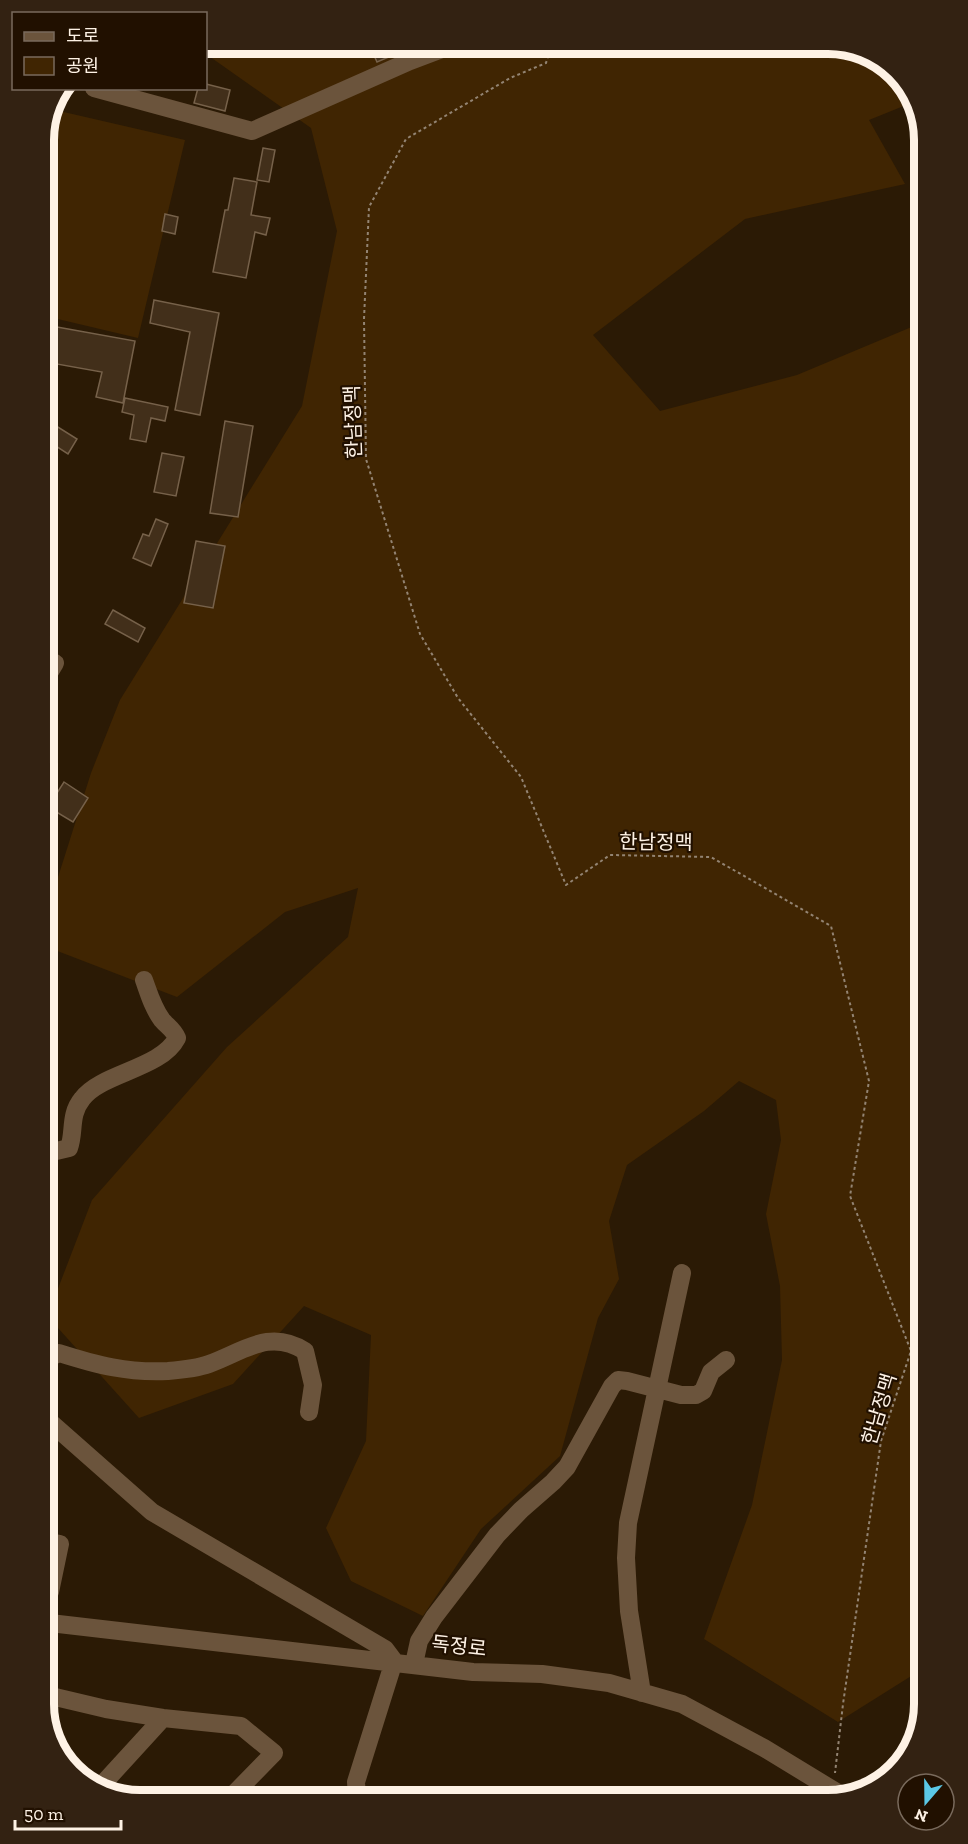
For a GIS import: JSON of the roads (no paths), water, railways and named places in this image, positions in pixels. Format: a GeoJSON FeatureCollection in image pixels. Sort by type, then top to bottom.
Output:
{"type":"FeatureCollection","features":[{"type":"Feature","properties":{"kind":"street"},"geometry":{"type":"LineString","coordinates":[[101,90],[252,131],[429,54]]}},
{"type":"Feature","properties":{"kind":"street"},"geometry":{"type":"LineString","coordinates":[[54,1152],[69,1148],[72,1120],[80,1101],[92,1089],[142,1066],[173,1045],[177,1038],[154,1008],[144,980]]}},
{"type":"Feature","properties":{"kind":"street"},"geometry":{"type":"LineString","coordinates":[[642,1693],[629,1611],[626,1558],[628,1523],[682,1273]]}},
{"type":"Feature","properties":{"kind":"street"},"geometry":{"type":"LineString","coordinates":[[54,1356],[59,1353],[116,1370],[169,1371],[208,1365],[246,1346],[278,1341],[294,1344],[304,1351],[313,1385],[309,1412]]}},
{"type":"Feature","properties":{"kind":"street"},"geometry":{"type":"LineString","coordinates":[[414,1664],[419,1641],[434,1617],[497,1535],[567,1467],[612,1386],[618,1380],[681,1395],[696,1395],[703,1391],[711,1372],[726,1359]]}},
{"type":"Feature","properties":{"kind":"street"},"geometry":{"type":"LineString","coordinates":[[54,1426],[152,1512],[385,1649],[394,1661],[356,1782],[356,1790]]}},
{"type":"Feature","properties":{"kind":"street"},"geometry":{"type":"LineString","coordinates":[[54,1543],[60,1544],[54,1573]]}},
{"type":"Feature","properties":{"kind":"street","name":"독정로"},"geometry":{"type":"LineString","coordinates":[[54,1623],[394,1661],[473,1672],[542,1674],[609,1683],[682,1704],[764,1748],[831,1790]]}},
{"type":"Feature","properties":{"kind":"street"},"geometry":{"type":"LineString","coordinates":[[54,1697],[106,1709],[241,1726],[274,1753],[239,1790]]}},
{"type":"Feature","properties":{"kind":"street"},"geometry":{"type":"LineString","coordinates":[[105,1782],[164,1718]]}}]}
